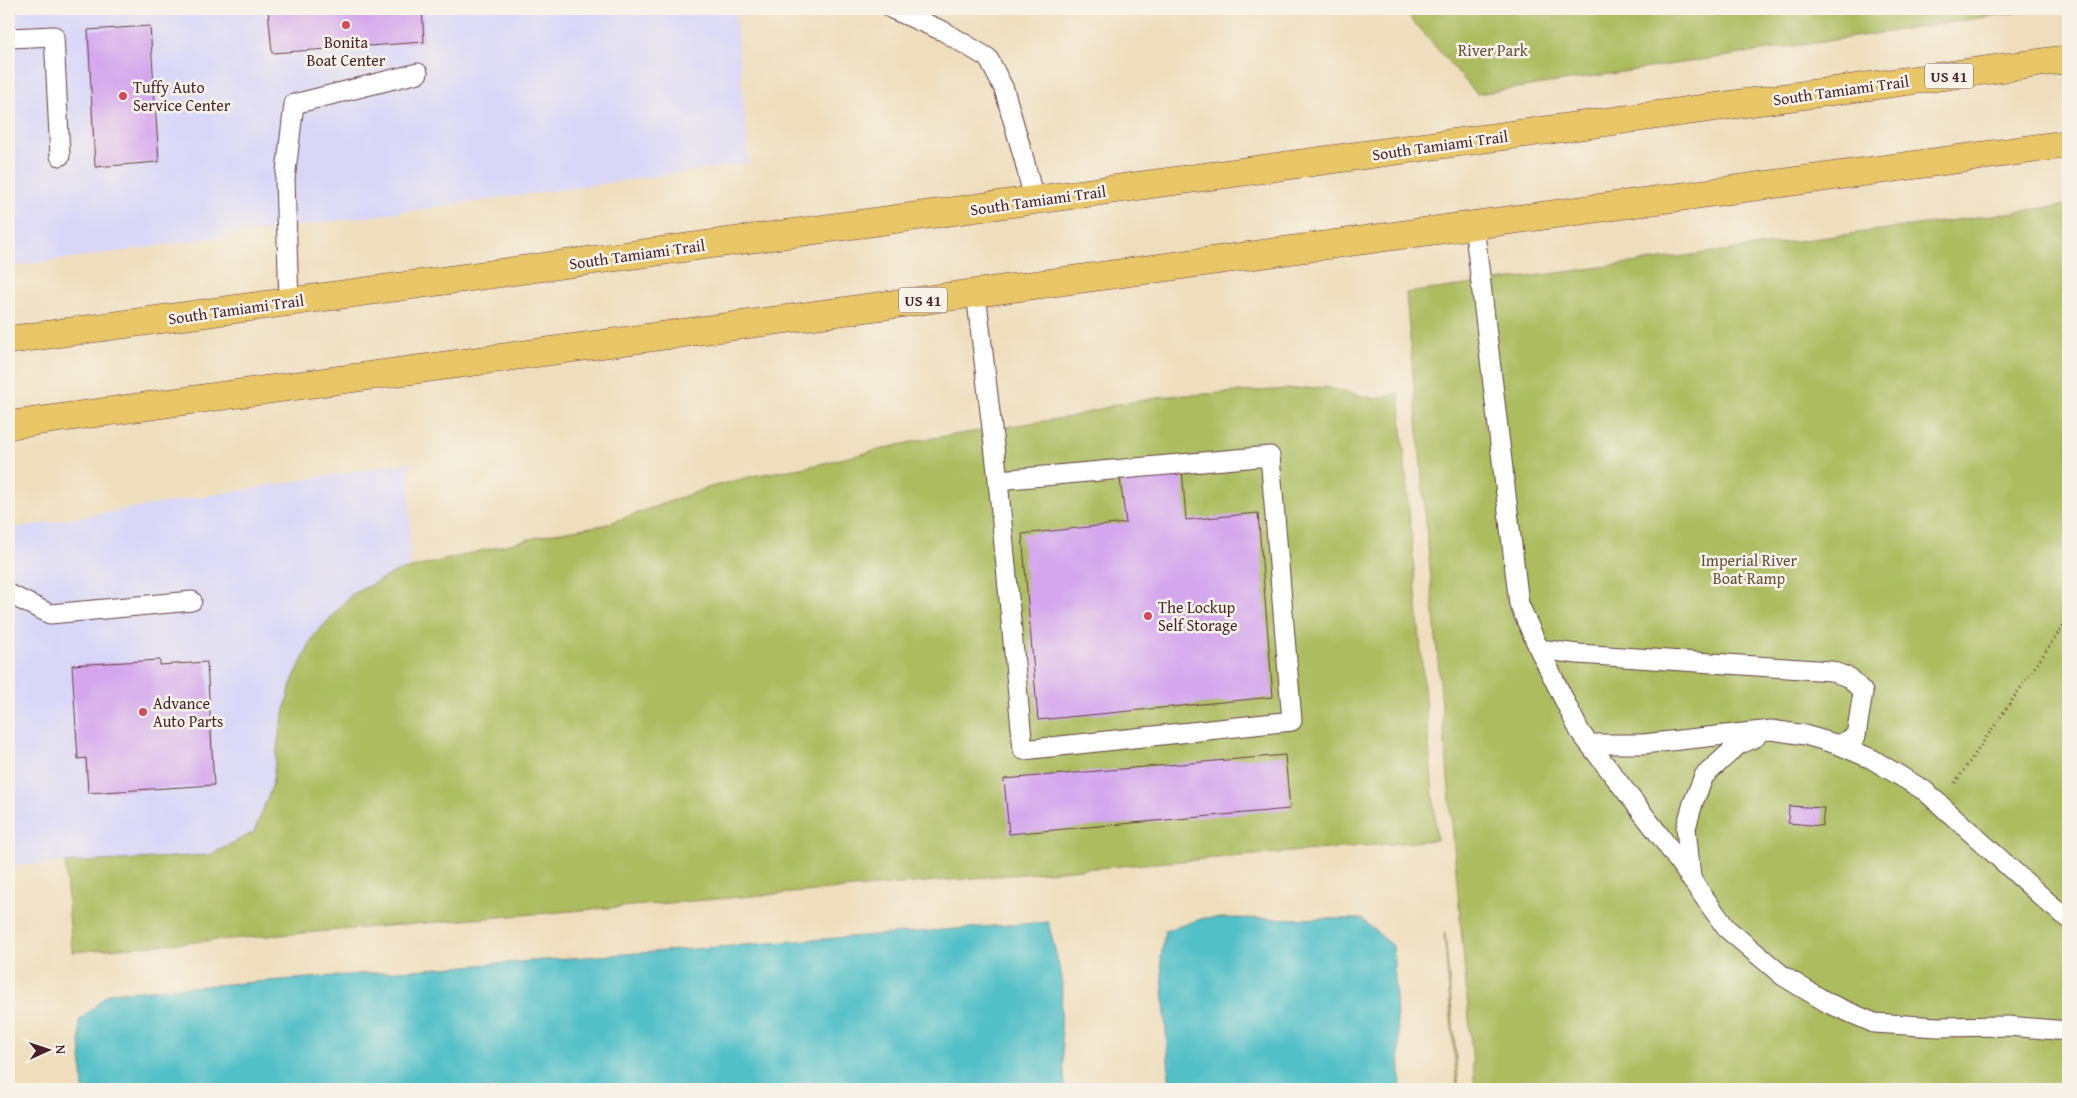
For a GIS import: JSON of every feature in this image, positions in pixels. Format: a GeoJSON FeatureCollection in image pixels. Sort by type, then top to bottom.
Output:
{"type":"FeatureCollection","features":[{"type":"Feature","properties":{"kind":"main road","name":"South Tamiami Trail"},"geometry":{"type":"LineString","coordinates":[[9,340],[2068,59]]}},
{"type":"Feature","properties":{"kind":"main road","name":"US 41"},"geometry":{"type":"LineString","coordinates":[[9,425],[2068,144]]}},
{"type":"Feature","properties":{"kind":"lane"},"geometry":{"type":"LineString","coordinates":[[892,9],[943,31],[988,58],[1004,89],[1034,200]]}},
{"type":"Feature","properties":{"kind":"lane"},"geometry":{"type":"LineString","coordinates":[[9,38],[54,36],[60,156]]}},
{"type":"Feature","properties":{"kind":"lane"},"geometry":{"type":"LineString","coordinates":[[289,302],[285,180],[294,104],[418,73]]}},
{"type":"Feature","properties":{"kind":"lane"},"geometry":{"type":"LineString","coordinates":[[1474,224],[1519,604],[1538,649],[1580,732],[1726,928],[1783,976],[1828,1004],[1874,1024],[1938,1027],[2008,1026],[2068,1031]]}},
{"type":"Feature","properties":{"kind":"lane"},"geometry":{"type":"LineString","coordinates":[[976,292],[998,480],[1023,750],[1292,722],[1270,456],[998,480]]}},
{"type":"Feature","properties":{"kind":"lane"},"geometry":{"type":"LineString","coordinates":[[9,594],[50,614],[192,601]]}},
{"type":"Feature","properties":{"kind":"lane"},"geometry":{"type":"LineString","coordinates":[[1538,649],[1578,654],[1832,671],[1850,678],[1863,692],[1856,736],[1839,745]]}},
{"type":"Feature","properties":{"kind":"lane"},"geometry":{"type":"LineString","coordinates":[[1590,744],[1643,744],[1734,736],[1771,730],[1839,745],[1872,759],[1925,790],[2051,905],[2068,918]]}},
{"type":"Feature","properties":{"kind":"lane"},"geometry":{"type":"LineString","coordinates":[[1692,880],[1686,828],[1693,803],[1704,776],[1738,745],[1771,730]]}},
{"type":"Feature","properties":{"kind":"path"},"geometry":{"type":"LineString","coordinates":[[1940,804],[2068,619]]}},
{"type":"Feature","properties":{"kind":"shaded area"},"geometry":{"type":"Polygon","coordinates":[[[9,9],[735,9],[749,163],[9,267],[9,9]]]}},
{"type":"Feature","properties":{"kind":"shaded area"},"geometry":{"type":"Polygon","coordinates":[[[410,462],[410,568],[395,572],[351,595],[291,684],[279,735],[272,786],[255,832],[210,855],[9,866],[9,529],[410,462]]]}},
{"type":"Feature","properties":{"kind":"green space","name":"River Park"},"geometry":{"type":"Polygon","coordinates":[[[1402,9],[2039,9],[1477,94],[1402,9]]]}},
{"type":"Feature","properties":{"kind":"green space","name":"Imperial River Boat Ramp"},"geometry":{"type":"Polygon","coordinates":[[[2068,205],[2068,1089],[1475,1089],[1406,293],[2068,205]]]}},
{"type":"Feature","properties":{"kind":"green space"},"geometry":{"type":"Polygon","coordinates":[[[1325,387],[1376,399],[1399,393],[1437,840],[72,952],[65,863],[210,855],[254,832],[272,786],[279,735],[291,684],[313,637],[351,595],[395,572],[554,533],[604,525],[707,488],[757,475],[807,467],[920,440],[1070,417],[1119,404],[1169,396],[1325,387]]]}},
{"type":"Feature","properties":{"kind":"green space"},"geometry":{"type":"Polygon","coordinates":[[[1445,933],[1459,1089],[1457,1089],[1445,933]]]}},
{"type":"Feature","properties":{"kind":"water"},"geometry":{"type":"Polygon","coordinates":[[[1204,918],[1362,919],[1393,946],[1401,1089],[1170,1089],[1161,958],[1165,931],[1204,918]]]}},
{"type":"Feature","properties":{"kind":"water"},"geometry":{"type":"Polygon","coordinates":[[[1048,922],[1062,978],[1061,1028],[1065,1089],[83,1089],[79,1021],[109,993],[1048,922]]]}},
{"type":"Feature","properties":{"kind":"building","name":"Bonita Boat Center"},"geometry":{"type":"Polygon","coordinates":[[[268,9],[422,9],[424,42],[272,53],[268,9]]]}},
{"type":"Feature","properties":{"kind":"building","name":"Tuffy Auto Service Center"},"geometry":{"type":"Polygon","coordinates":[[[150,26],[159,162],[95,167],[88,30],[150,26]]]}},
{"type":"Feature","properties":{"kind":"building","name":"The Lockup Self Storage"},"geometry":{"type":"Polygon","coordinates":[[[1182,468],[1186,520],[1258,513],[1273,697],[1038,720],[1022,534],[1126,523],[1119,472],[1182,468]]]}},
{"type":"Feature","properties":{"kind":"building","name":"Advance Auto Parts"},"geometry":{"type":"Polygon","coordinates":[[[160,660],[160,665],[207,662],[214,785],[88,793],[86,758],[78,759],[72,665],[160,660]]]}},
{"type":"Feature","properties":{"kind":"building"},"geometry":{"type":"Polygon","coordinates":[[[1285,755],[1290,809],[1009,834],[1004,779],[1285,755]]]}},
{"type":"Feature","properties":{"kind":"building"},"geometry":{"type":"Polygon","coordinates":[[[1789,806],[1824,808],[1822,826],[1788,823],[1789,806]]]}},
{"type":"Feature","properties":{"kind":"place","name":"Bonita Boat Center"},"geometry":{"type":"Point","coordinates":[346,25]}},
{"type":"Feature","properties":{"kind":"place","name":"Tuffy Auto Service Center"},"geometry":{"type":"Point","coordinates":[123,96]}},
{"type":"Feature","properties":{"kind":"place","name":"The Lockup Self Storage"},"geometry":{"type":"Point","coordinates":[1148,616]}},
{"type":"Feature","properties":{"kind":"place","name":"Advance Auto Parts"},"geometry":{"type":"Point","coordinates":[143,712]}}]}
